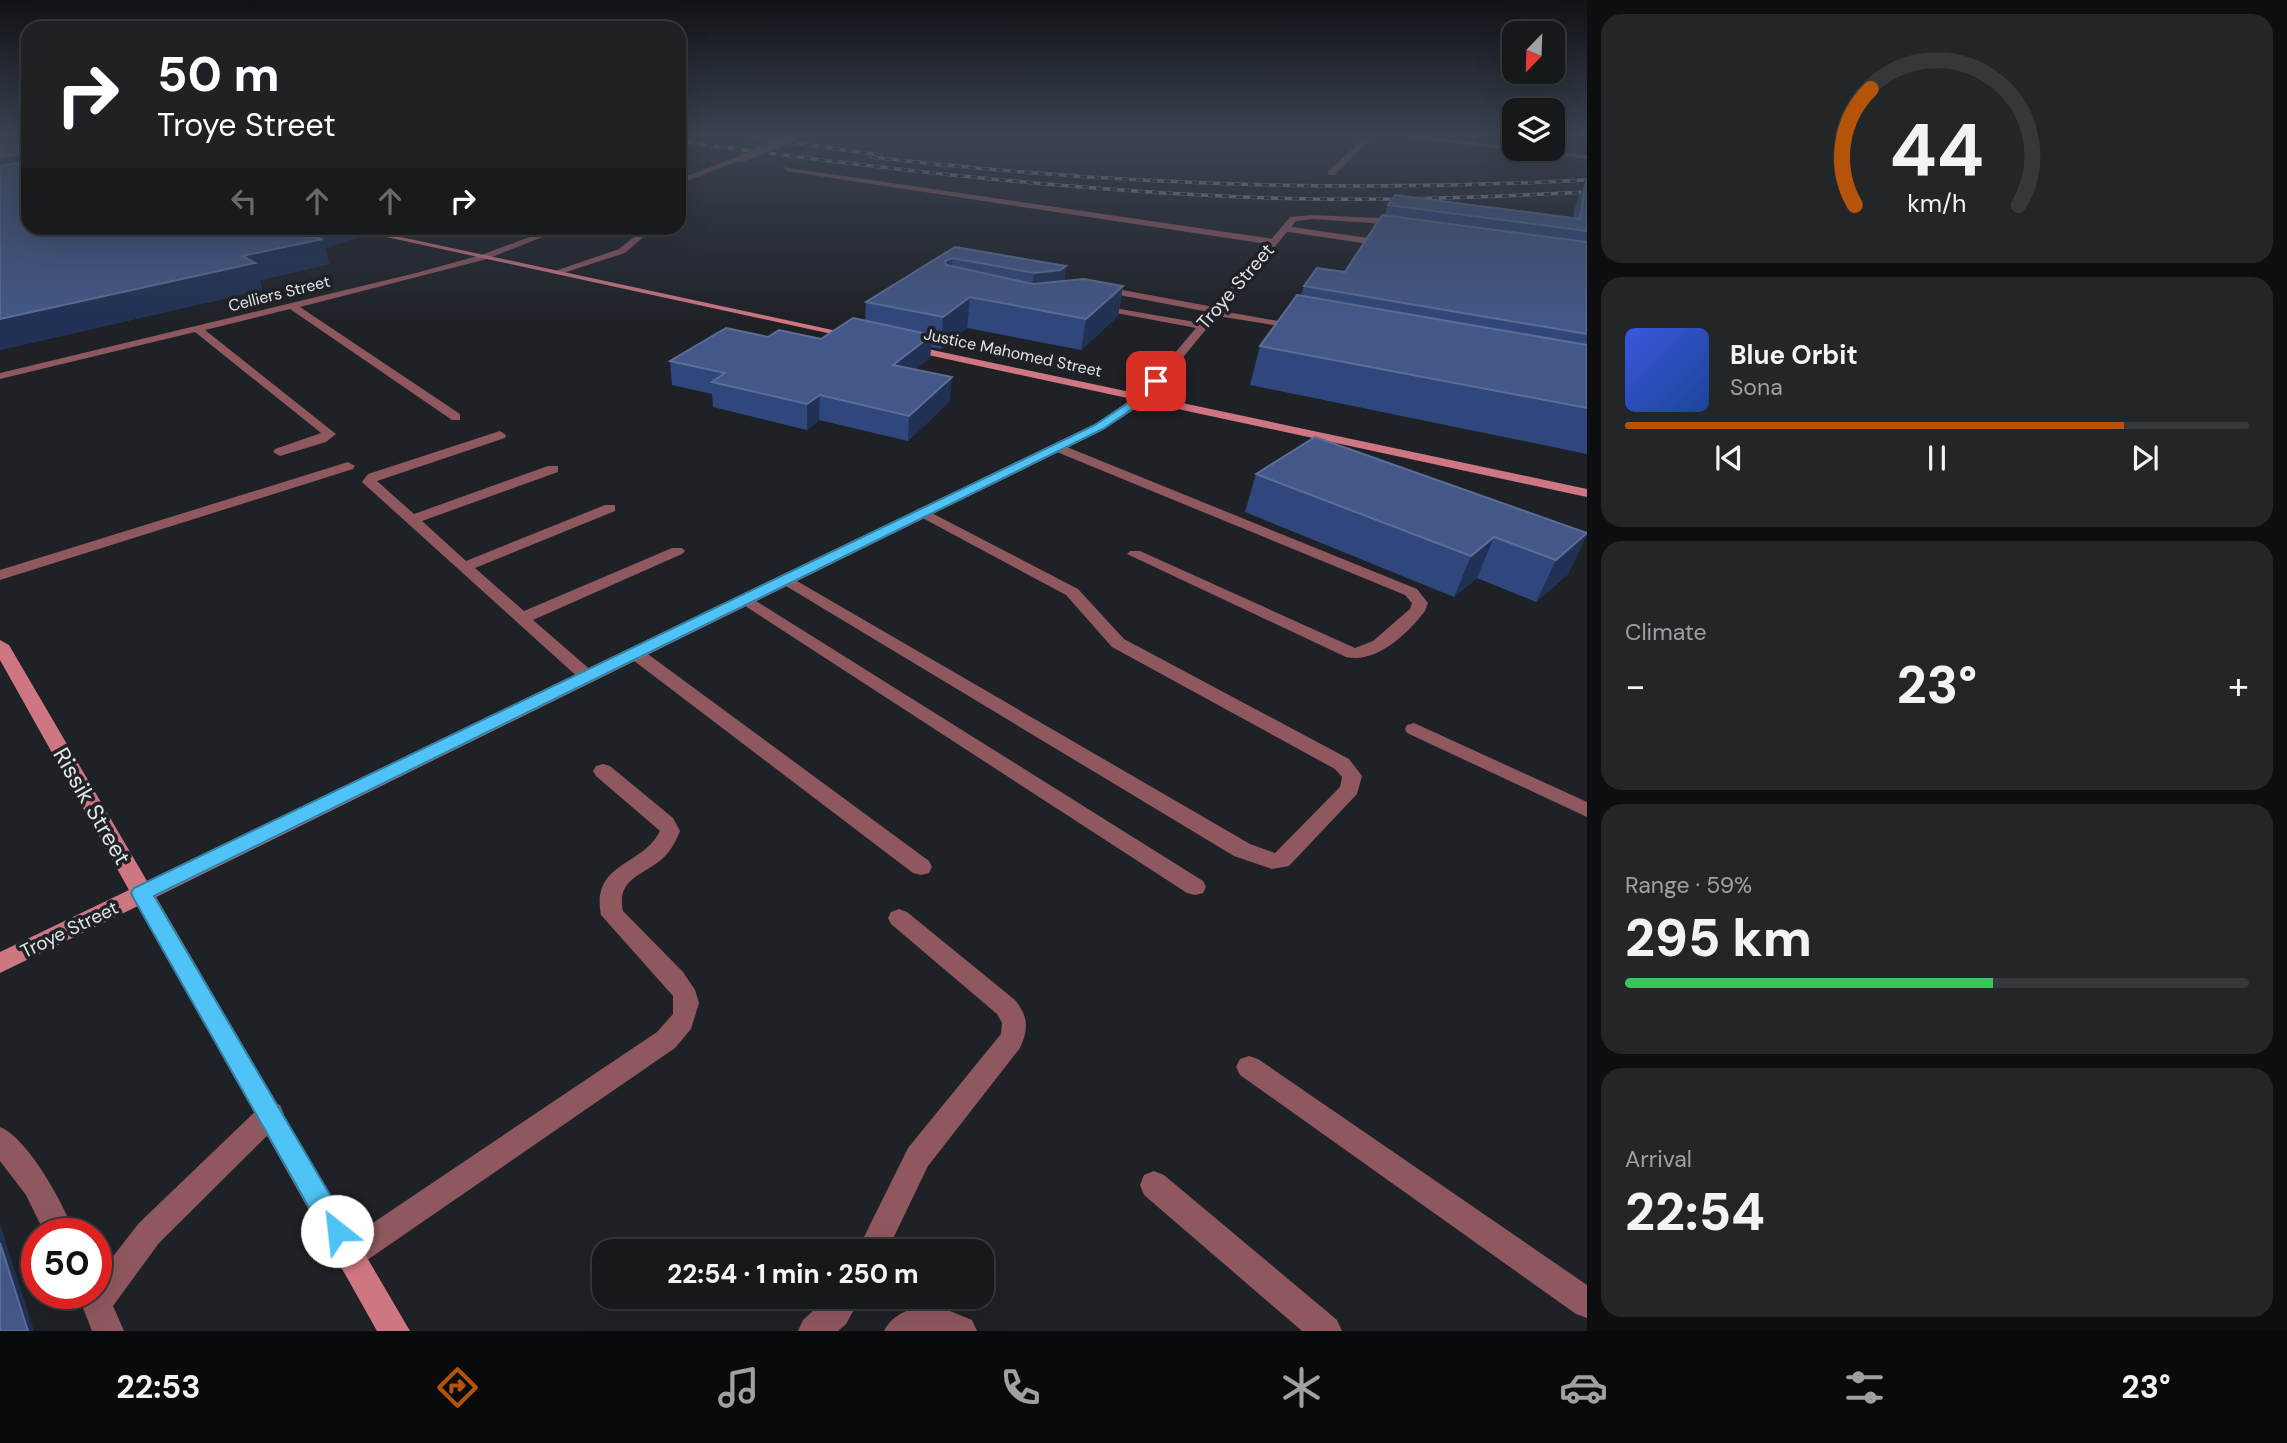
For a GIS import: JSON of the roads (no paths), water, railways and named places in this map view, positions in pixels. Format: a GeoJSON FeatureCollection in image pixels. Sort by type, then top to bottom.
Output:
{"type":"FeatureCollection","features":[{"type":"Feature","properties":{"kind":"main road"},"geometry":{"type":"LineString","coordinates":[[382,235],[872,340]]}},
{"type":"Feature","properties":{"kind":"main road","name":"Justice Mahomed Street"},"geometry":{"type":"LineString","coordinates":[[899,346],[1587,493]]}},
{"type":"Feature","properties":{"kind":"main road","name":"Troye Street"},"geometry":{"type":"LineString","coordinates":[[0,963],[1099,427],[1144,397]]}},
{"type":"Feature","properties":{"kind":"main road","name":"Rissik Street"},"geometry":{"type":"LineString","coordinates":[[0,645],[394,1331]]}},
{"type":"Feature","properties":{"kind":"street"},"geometry":{"type":"LineString","coordinates":[[987,199],[1273,242]]}},
{"type":"Feature","properties":{"kind":"street","name":"Troye Street"},"geometry":{"type":"LineString","coordinates":[[1144,397],[1213,311],[1293,219],[1313,217],[1410,223]]}},
{"type":"Feature","properties":{"kind":"street"},"geometry":{"type":"LineString","coordinates":[[1284,229],[1395,244]]}},
{"type":"Feature","properties":{"kind":"street","name":"Celliers Street"},"geometry":{"type":"LineString","coordinates":[[0,376],[484,257],[542,235]]}},
{"type":"Feature","properties":{"kind":"street"},"geometry":{"type":"LineString","coordinates":[[557,272],[622,251],[641,235]]}},
{"type":"Feature","properties":{"kind":"street"},"geometry":{"type":"LineString","coordinates":[[1096,288],[1306,329]]}},
{"type":"Feature","properties":{"kind":"street"},"geometry":{"type":"LineString","coordinates":[[1080,303],[1201,326]]}},
{"type":"Feature","properties":{"kind":"street"},"geometry":{"type":"LineString","coordinates":[[292,306],[456,417]]}},
{"type":"Feature","properties":{"kind":"street"},"geometry":{"type":"LineString","coordinates":[[198,329],[330,434],[280,452]]}},
{"type":"Feature","properties":{"kind":"street"},"geometry":{"type":"LineString","coordinates":[[499,435],[369,482],[587,676]]}},
{"type":"Feature","properties":{"kind":"street"},"geometry":{"type":"LineString","coordinates":[[1057,447],[1411,592],[1420,603],[1418,611],[1371,651],[1352,653],[1135,554]]}},
{"type":"Feature","properties":{"kind":"street"},"geometry":{"type":"LineString","coordinates":[[0,575],[348,466]]}},
{"type":"Feature","properties":{"kind":"street"},"geometry":{"type":"LineString","coordinates":[[411,520],[553,470]]}},
{"type":"Feature","properties":{"kind":"street"},"geometry":{"type":"LineString","coordinates":[[464,567],[610,508]]}},
{"type":"Feature","properties":{"kind":"street"},"geometry":{"type":"LineString","coordinates":[[784,580],[1259,858],[1281,860],[1350,789],[1352,776],[1342,764],[1118,643],[1106,635],[1087,605],[1072,592],[922,512]]}},
{"type":"Feature","properties":{"kind":"street"},"geometry":{"type":"LineString","coordinates":[[523,618],[677,551]]}},
{"type":"Feature","properties":{"kind":"street"},"geometry":{"type":"LineString","coordinates":[[745,599],[1195,887]]}},
{"type":"Feature","properties":{"kind":"street"},"geometry":{"type":"LineString","coordinates":[[635,653],[921,867]]}},
{"type":"Feature","properties":{"kind":"street"},"geometry":{"type":"LineString","coordinates":[[1414,729],[1587,810]]}},
{"type":"Feature","properties":{"kind":"street"},"geometry":{"type":"LineString","coordinates":[[350,1255],[666,1040],[682,1020],[687,1004],[680,988],[612,915],[608,904],[612,886],[662,846],[670,831],[666,823],[603,771]]}},
{"type":"Feature","properties":{"kind":"street"},"geometry":{"type":"LineString","coordinates":[[878,1239],[918,1157],[1010,1040],[1016,1026],[1015,1018],[1006,1007],[899,918]]}},
{"type":"Feature","properties":{"kind":"street"},"geometry":{"type":"LineString","coordinates":[[1249,1067],[1587,1303]]}},
{"type":"Feature","properties":{"kind":"street"},"geometry":{"type":"LineString","coordinates":[[112,1277],[149,1233],[271,1114]]}},
{"type":"Feature","properties":{"kind":"street"},"geometry":{"type":"LineString","coordinates":[[0,1140],[37,1185],[53,1218]]}},
{"type":"Feature","properties":{"kind":"street"},"geometry":{"type":"LineString","coordinates":[[1154,1185],[1326,1331]]}},
{"type":"Feature","properties":{"kind":"street"},"geometry":{"type":"LineString","coordinates":[[99,1309],[108,1331]]}},
{"type":"Feature","properties":{"kind":"street"},"geometry":{"type":"LineString","coordinates":[[814,1331],[837,1309]]}},
{"type":"Feature","properties":{"kind":"street"},"geometry":{"type":"LineString","coordinates":[[900,1331],[912,1323],[931,1320],[961,1331]]}}]}
